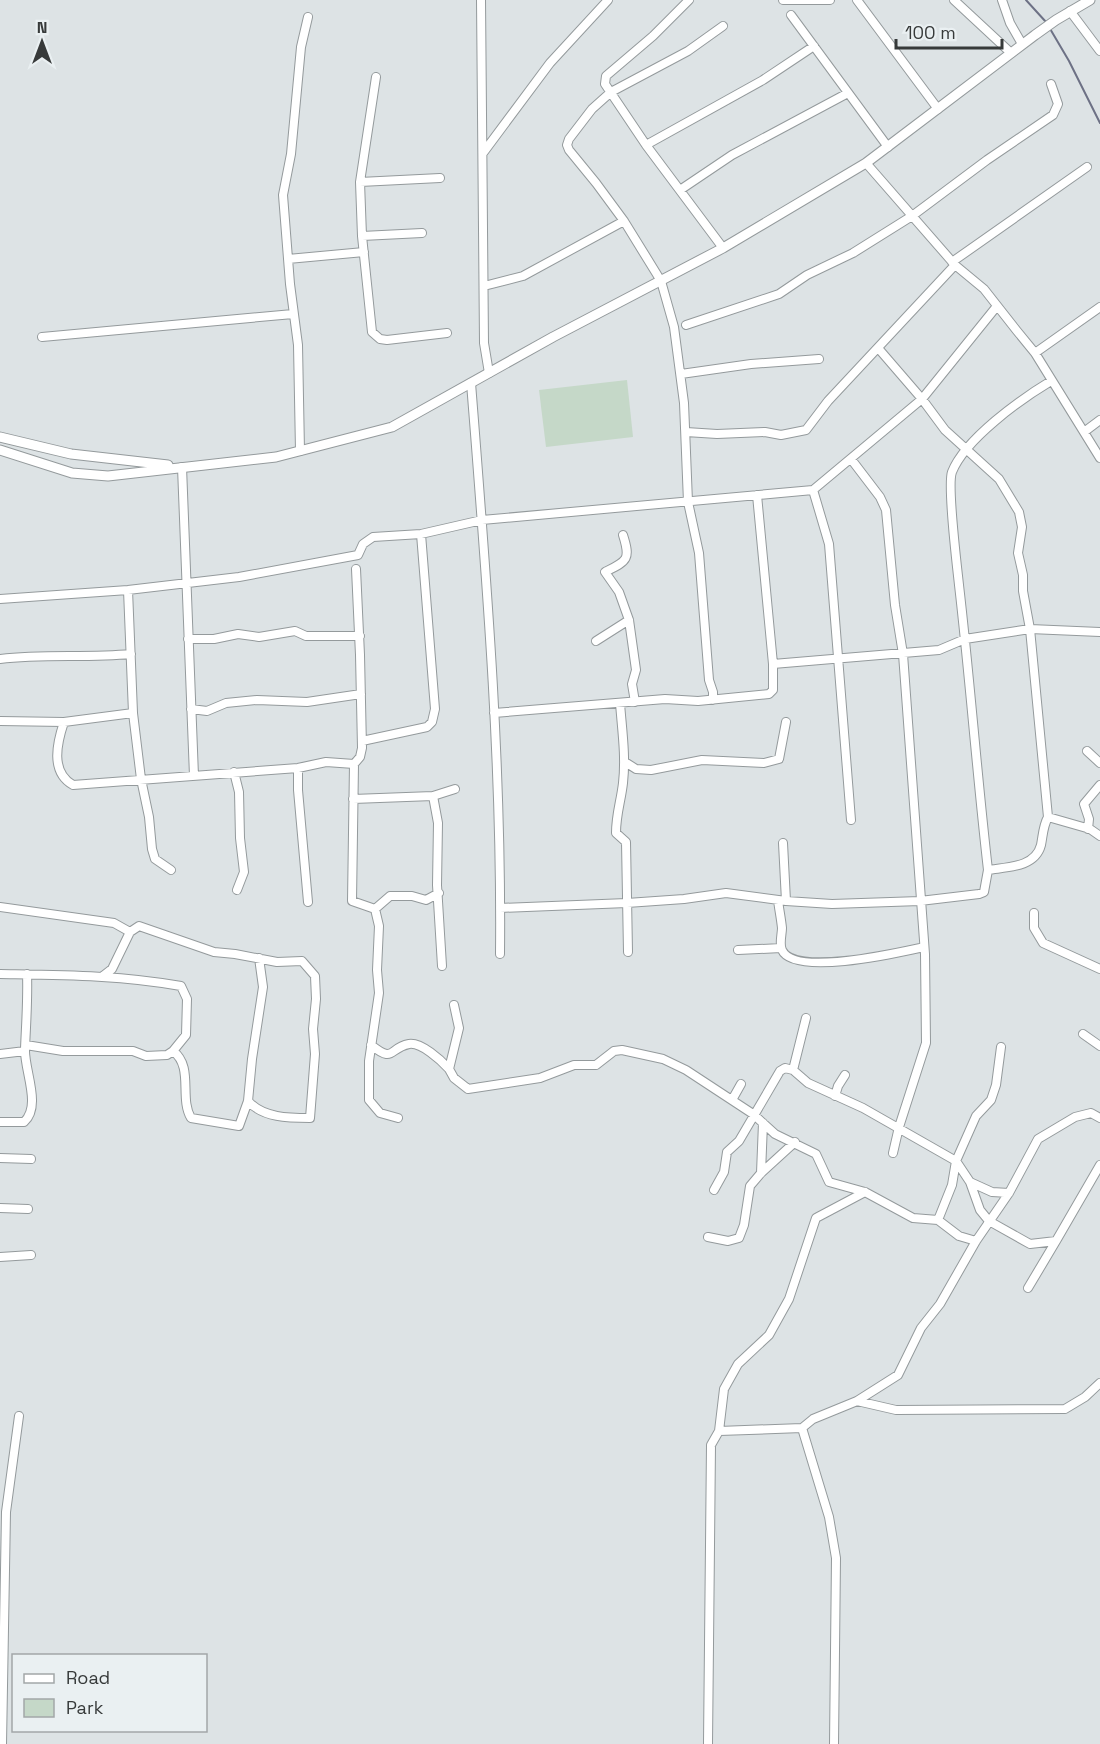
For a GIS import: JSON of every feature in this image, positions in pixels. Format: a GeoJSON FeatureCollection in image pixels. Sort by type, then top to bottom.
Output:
{"type":"FeatureCollection","features":[{"type":"Feature","properties":{"kind":"street"},"geometry":{"type":"LineString","coordinates":[[481,0],[484,343],[489,373]]}},
{"type":"Feature","properties":{"kind":"street"},"geometry":{"type":"LineString","coordinates":[[483,153],[550,63],[608,0]]}},
{"type":"Feature","properties":{"kind":"street"},"geometry":{"type":"LineString","coordinates":[[689,0],[653,36],[606,76],[605,84],[646,145],[723,248]]}},
{"type":"Feature","properties":{"kind":"street"},"geometry":{"type":"LineString","coordinates":[[783,0],[830,0]]}},
{"type":"Feature","properties":{"kind":"street"},"geometry":{"type":"LineString","coordinates":[[857,0],[938,109]]}},
{"type":"Feature","properties":{"kind":"street"},"geometry":{"type":"LineString","coordinates":[[954,0],[1011,53]]}},
{"type":"Feature","properties":{"kind":"street"},"geometry":{"type":"LineString","coordinates":[[1002,0],[1010,23],[1022,44]]}},
{"type":"Feature","properties":{"kind":"street"},"geometry":{"type":"LineString","coordinates":[[0,450],[72,473],[108,476],[276,457],[392,427],[553,337],[723,248],[866,162],[1022,44],[1090,0]]}},
{"type":"Feature","properties":{"kind":"street"},"geometry":{"type":"LineString","coordinates":[[1070,11],[1100,51]]}},
{"type":"Feature","properties":{"kind":"street"},"geometry":{"type":"LineString","coordinates":[[791,15],[888,147]]}},
{"type":"Feature","properties":{"kind":"street"},"geometry":{"type":"LineString","coordinates":[[300,451],[298,345],[293,314],[283,195],[291,154],[301,47],[308,17]]}},
{"type":"Feature","properties":{"kind":"street"},"geometry":{"type":"LineString","coordinates":[[713,700],[709,680],[699,553],[688,502],[686,432],[674,327],[661,281],[624,221],[568,150],[567,145],[592,109],[611,92],[688,51],[723,26]]}},
{"type":"Feature","properties":{"kind":"street"},"geometry":{"type":"LineString","coordinates":[[646,145],[763,80],[814,46]]}},
{"type":"Feature","properties":{"kind":"street"},"geometry":{"type":"LineString","coordinates":[[376,77],[360,182],[371,327],[375,337],[387,340],[447,333]]}},
{"type":"Feature","properties":{"kind":"street"},"geometry":{"type":"LineString","coordinates":[[686,325],[779,294],[807,276],[853,253],[912,216],[987,160],[1053,115],[1058,104],[1051,84]]}},
{"type":"Feature","properties":{"kind":"street"},"geometry":{"type":"LineString","coordinates":[[680,190],[732,155],[848,93]]}},
{"type":"Feature","properties":{"kind":"street"},"geometry":{"type":"LineString","coordinates":[[866,162],[953,264],[984,289],[1035,353],[1100,458]]}},
{"type":"Feature","properties":{"kind":"street"},"geometry":{"type":"LineString","coordinates":[[686,432],[717,434],[765,432],[781,435],[806,430],[828,401],[953,264],[1087,167]]}},
{"type":"Feature","properties":{"kind":"street"},"geometry":{"type":"LineString","coordinates":[[360,182],[440,178]]}},
{"type":"Feature","properties":{"kind":"street"},"geometry":{"type":"LineString","coordinates":[[484,286],[523,276],[624,221]]}},
{"type":"Feature","properties":{"kind":"street"},"geometry":{"type":"LineString","coordinates":[[363,236],[422,233]]}},
{"type":"Feature","properties":{"kind":"street"},"geometry":{"type":"LineString","coordinates":[[288,259],[364,252]]}},
{"type":"Feature","properties":{"kind":"street"},"geometry":{"type":"LineString","coordinates":[[0,599],[128,590],[266,574],[358,555],[363,544],[373,537],[421,534],[482,520],[813,490],[922,399],[997,306]]}},
{"type":"Feature","properties":{"kind":"street"},"geometry":{"type":"LineString","coordinates":[[1035,353],[1100,307]]}},
{"type":"Feature","properties":{"kind":"street"},"geometry":{"type":"LineString","coordinates":[[42,337],[293,314]]}},
{"type":"Feature","properties":{"kind":"street"},"geometry":{"type":"LineString","coordinates":[[878,348],[922,399],[945,430],[999,479],[1019,512],[1022,527],[1018,553],[1030,629],[1048,817],[1044,824],[1041,846],[1030,861],[1023,865],[988,870]]}},
{"type":"Feature","properties":{"kind":"street"},"geometry":{"type":"LineString","coordinates":[[681,374],[751,364],[819,359]]}},
{"type":"Feature","properties":{"kind":"street"},"geometry":{"type":"LineString","coordinates":[[500,908],[627,903],[726,893],[782,901],[832,904],[921,901],[984,892],[988,870],[950,475],[965,450],[991,425],[1027,396],[1051,381]]}},
{"type":"Feature","properties":{"kind":"street"},"geometry":{"type":"LineString","coordinates":[[471,383],[494,713],[500,954]]}},
{"type":"Feature","properties":{"kind":"street"},"geometry":{"type":"LineString","coordinates":[[1083,432],[1100,420]]}},
{"type":"Feature","properties":{"kind":"street"},"geometry":{"type":"LineString","coordinates":[[0,437],[71,454],[182,467]]}},
{"type":"Feature","properties":{"kind":"street"},"geometry":{"type":"LineString","coordinates":[[71,454],[72,473]]}},
{"type":"Feature","properties":{"kind":"street"},"geometry":{"type":"LineString","coordinates":[[851,459],[880,497],[886,510],[895,605],[903,654],[924,947],[926,1043],[893,1153]]}},
{"type":"Feature","properties":{"kind":"street"},"geometry":{"type":"LineString","coordinates":[[182,467],[194,776]]}},
{"type":"Feature","properties":{"kind":"street"},"geometry":{"type":"LineString","coordinates":[[813,490],[829,544],[834,593],[836,658],[845,735],[851,820]]}},
{"type":"Feature","properties":{"kind":"street"},"geometry":{"type":"LineString","coordinates":[[494,713],[665,699],[713,700],[770,694],[773,690],[773,664],[758,495]]}},
{"type":"Feature","properties":{"kind":"street"},"geometry":{"type":"LineString","coordinates":[[362,741],[427,727],[432,722],[435,709],[421,534]]}},
{"type":"Feature","properties":{"kind":"street"},"geometry":{"type":"LineString","coordinates":[[623,535],[628,549],[627,558],[621,566],[605,572],[626,607],[629,620],[636,670],[632,684],[635,702]]}},
{"type":"Feature","properties":{"kind":"street"},"geometry":{"type":"LineString","coordinates":[[356,569],[362,741],[360,757],[354,764],[352,901],[375,909]]}},
{"type":"Feature","properties":{"kind":"street"},"geometry":{"type":"LineString","coordinates":[[128,590],[133,712],[141,778],[155,859],[171,870]]}},
{"type":"Feature","properties":{"kind":"street"},"geometry":{"type":"LineString","coordinates":[[596,641],[629,620]]}},
{"type":"Feature","properties":{"kind":"street"},"geometry":{"type":"LineString","coordinates":[[773,664],[939,650],[965,639],[1030,629],[1100,632]]}},
{"type":"Feature","properties":{"kind":"street"},"geometry":{"type":"LineString","coordinates":[[188,639],[214,639],[238,634],[259,637],[295,631],[306,636],[360,636]]}},
{"type":"Feature","properties":{"kind":"street"},"geometry":{"type":"LineString","coordinates":[[0,659],[47,655],[73,657],[131,654]]}},
{"type":"Feature","properties":{"kind":"street"},"geometry":{"type":"LineString","coordinates":[[191,709],[207,711],[226,703],[257,700],[308,702],[361,694]]}},
{"type":"Feature","properties":{"kind":"street"},"geometry":{"type":"LineString","coordinates":[[620,703],[624,762],[623,785],[616,816],[616,833],[626,842],[628,952]]}},
{"type":"Feature","properties":{"kind":"street"},"geometry":{"type":"LineString","coordinates":[[0,721],[64,722],[133,712]]}},
{"type":"Feature","properties":{"kind":"street"},"geometry":{"type":"LineString","coordinates":[[64,722],[57,741],[57,762],[66,781],[73,785],[114,783],[141,778],[298,768],[326,762],[354,764]]}},
{"type":"Feature","properties":{"kind":"street"},"geometry":{"type":"LineString","coordinates":[[624,762],[636,769],[651,770],[702,760],[764,763],[779,759],[786,722]]}},
{"type":"Feature","properties":{"kind":"street"},"geometry":{"type":"LineString","coordinates":[[1087,751],[1100,763]]}},
{"type":"Feature","properties":{"kind":"street"},"geometry":{"type":"LineString","coordinates":[[298,768],[309,902]]}},
{"type":"Feature","properties":{"kind":"street"},"geometry":{"type":"LineString","coordinates":[[234,772],[239,792],[240,838],[244,872],[237,890]]}},
{"type":"Feature","properties":{"kind":"street"},"geometry":{"type":"LineString","coordinates":[[1088,829],[1089,819],[1083,804],[1100,785]]}},
{"type":"Feature","properties":{"kind":"street"},"geometry":{"type":"LineString","coordinates":[[353,799],[433,796],[455,789]]}},
{"type":"Feature","properties":{"kind":"street"},"geometry":{"type":"LineString","coordinates":[[433,796],[438,823],[438,893],[442,966]]}},
{"type":"Feature","properties":{"kind":"street"},"geometry":{"type":"LineString","coordinates":[[1048,817],[1088,829],[1100,836]]}},
{"type":"Feature","properties":{"kind":"street"},"geometry":{"type":"LineString","coordinates":[[783,843],[781,948],[783,953],[794,959],[842,963],[924,947]]}},
{"type":"Feature","properties":{"kind":"street"},"geometry":{"type":"LineString","coordinates":[[375,909],[390,896],[412,896],[426,900],[438,893]]}},
{"type":"Feature","properties":{"kind":"street"},"geometry":{"type":"LineString","coordinates":[[0,907],[114,923],[130,932]]}},
{"type":"Feature","properties":{"kind":"street"},"geometry":{"type":"LineString","coordinates":[[375,909],[379,926],[378,993],[371,1045],[369,1100],[380,1113],[398,1118]]}},
{"type":"Feature","properties":{"kind":"street"},"geometry":{"type":"LineString","coordinates":[[1034,913],[1034,928],[1043,943],[1100,969]]}},
{"type":"Feature","properties":{"kind":"street"},"geometry":{"type":"LineString","coordinates":[[103,976],[112,969],[130,932],[139,926],[214,952],[277,962],[302,961],[315,976],[316,1009],[313,1029],[315,1054],[310,1118],[272,1115],[254,1107],[248,1101]]}},
{"type":"Feature","properties":{"kind":"street"},"geometry":{"type":"LineString","coordinates":[[738,950],[781,948]]}},
{"type":"Feature","properties":{"kind":"street"},"geometry":{"type":"LineString","coordinates":[[173,1052],[179,1056],[186,1078],[185,1108],[191,1118],[239,1126],[248,1101],[263,987],[259,958]]}},
{"type":"Feature","properties":{"kind":"street"},"geometry":{"type":"LineString","coordinates":[[0,974],[103,976],[151,981],[181,986],[187,999],[186,1035],[173,1052],[167,1055],[146,1056],[132,1052],[25,1048],[0,1054]]}},
{"type":"Feature","properties":{"kind":"street"},"geometry":{"type":"LineString","coordinates":[[0,1122],[24,1122],[29,1118],[32,1098],[25,1048],[27,974]]}},
{"type":"Feature","properties":{"kind":"street"},"geometry":{"type":"LineString","coordinates":[[449,1069],[459,1028],[454,1005]]}},
{"type":"Feature","properties":{"kind":"street"},"geometry":{"type":"LineString","coordinates":[[793,1070],[806,1018]]}},
{"type":"Feature","properties":{"kind":"street"},"geometry":{"type":"LineString","coordinates":[[1083,1034],[1100,1046]]}},
{"type":"Feature","properties":{"kind":"street"},"geometry":{"type":"LineString","coordinates":[[371,1045],[389,1055],[410,1044],[425,1047],[449,1069],[454,1078],[468,1089],[540,1078],[574,1065],[596,1065],[614,1051],[622,1050],[663,1059],[686,1070],[753,1114],[775,1134],[816,1154],[829,1182],[865,1192],[913,1218],[938,1220],[959,1236],[976,1241]]}},
{"type":"Feature","properties":{"kind":"street"},"geometry":{"type":"LineString","coordinates":[[938,1220],[952,1185],[956,1161],[976,1116],[991,1100],[996,1085],[1001,1047]]}},
{"type":"Feature","properties":{"kind":"street"},"geometry":{"type":"LineString","coordinates":[[714,1190],[724,1172],[727,1152],[739,1141],[780,1071],[785,1068],[793,1070],[808,1083],[899,1128],[956,1161],[970,1182],[980,1210],[989,1221],[1030,1244],[1056,1240]]}},
{"type":"Feature","properties":{"kind":"street"},"geometry":{"type":"LineString","coordinates":[[835,1096],[837,1086],[845,1075]]}},
{"type":"Feature","properties":{"kind":"street"},"geometry":{"type":"LineString","coordinates":[[732,1100],[741,1084]]}},
{"type":"Feature","properties":{"kind":"street"},"geometry":{"type":"LineString","coordinates":[[719,1431],[802,1428],[813,1419],[857,1401],[898,1375],[921,1328],[940,1304],[976,1241],[1009,1193],[1038,1138],[1075,1117],[1091,1113],[1100,1118]]}},
{"type":"Feature","properties":{"kind":"street"},"geometry":{"type":"LineString","coordinates":[[761,1173],[763,1123]]}},
{"type":"Feature","properties":{"kind":"street"},"geometry":{"type":"LineString","coordinates":[[708,1237],[728,1241],[739,1238],[744,1225],[750,1186],[795,1142]]}},
{"type":"Feature","properties":{"kind":"street"},"geometry":{"type":"LineString","coordinates":[[0,1158],[31,1159]]}},
{"type":"Feature","properties":{"kind":"street"},"geometry":{"type":"LineString","coordinates":[[1028,1288],[1100,1165]]}},
{"type":"Feature","properties":{"kind":"street"},"geometry":{"type":"LineString","coordinates":[[970,1182],[992,1191],[1009,1193]]}},
{"type":"Feature","properties":{"kind":"street"},"geometry":{"type":"LineString","coordinates":[[708,1744],[711,1445],[719,1431],[724,1389],[738,1364],[769,1335],[789,1299],[816,1218],[865,1192]]}},
{"type":"Feature","properties":{"kind":"street"},"geometry":{"type":"LineString","coordinates":[[0,1208],[28,1209]]}},
{"type":"Feature","properties":{"kind":"street"},"geometry":{"type":"LineString","coordinates":[[0,1257],[31,1255]]}},
{"type":"Feature","properties":{"kind":"street"},"geometry":{"type":"LineString","coordinates":[[857,1401],[896,1410],[1065,1408],[1085,1397],[1100,1383]]}},
{"type":"Feature","properties":{"kind":"street"},"geometry":{"type":"LineString","coordinates":[[2,1744],[3,1537],[20,1416]]}},
{"type":"Feature","properties":{"kind":"street"},"geometry":{"type":"LineString","coordinates":[[802,1428],[829,1517],[836,1558],[834,1744]]}},
{"type":"Feature","properties":{"kind":"green space"},"geometry":{"type":"Polygon","coordinates":[[[627,380],[633,437],[546,447],[539,390],[627,380]]]}},
{"type":"Feature","properties":{"kind":"waterway"},"geometry":{"type":"LineString","coordinates":[[1026,0],[1046,22]]}},
{"type":"Feature","properties":{"kind":"waterway"},"geometry":{"type":"LineString","coordinates":[[1049,27],[1100,123]]}}]}
